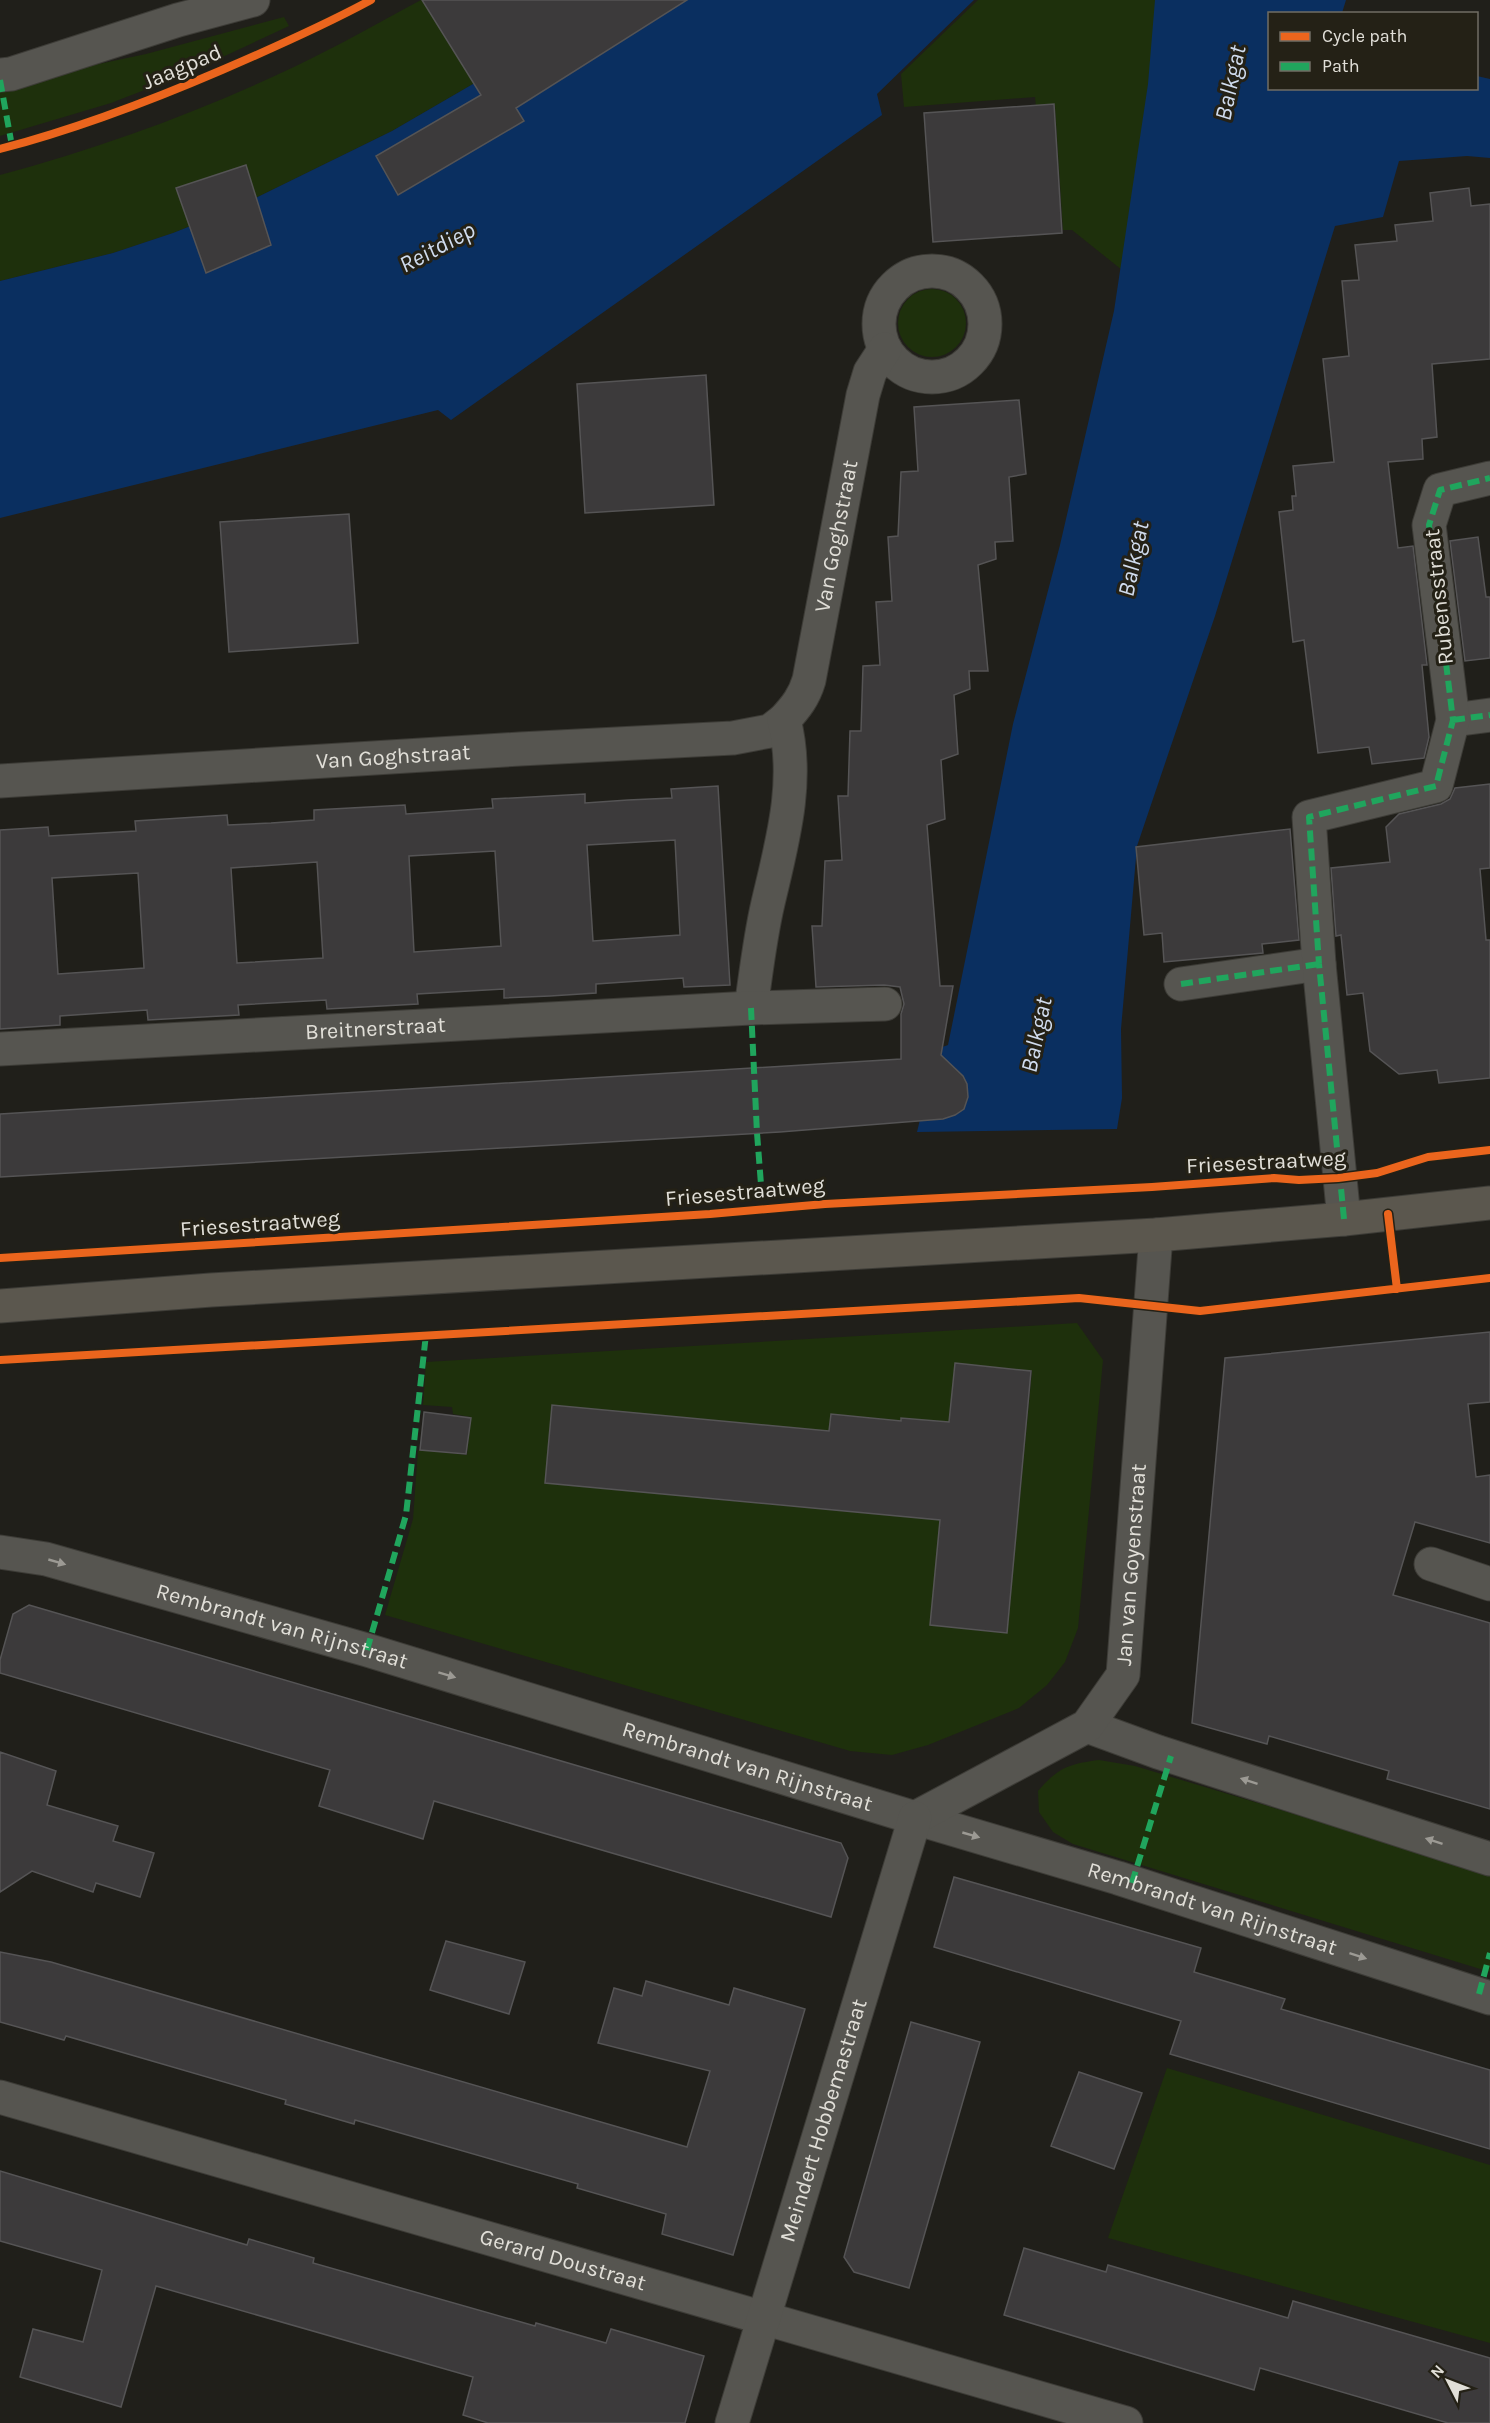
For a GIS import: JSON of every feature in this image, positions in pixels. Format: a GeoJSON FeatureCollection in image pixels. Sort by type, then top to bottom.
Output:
{"type":"FeatureCollection","features":[{"type":"Feature","properties":{"kind":"main road"},"geometry":{"type":"LineString","coordinates":[[0,1306],[211,1290],[1156,1235],[1344,1219],[1490,1203]]}},
{"type":"Feature","properties":{"kind":"street"},"geometry":{"type":"LineString","coordinates":[[0,75],[11,74],[178,20],[253,0]]}},
{"type":"Feature","properties":{"kind":"street","name":"Van Goghstraat"},"geometry":{"type":"LineString","coordinates":[[0,782],[733,738],[770,731],[784,720],[805,694],[862,395],[870,372],[885,349]]}},
{"type":"Feature","properties":{"kind":"street","name":"Rubensstraat"},"geometry":{"type":"LineString","coordinates":[[1344,1219],[1338,1178],[1319,964],[1309,817],[1436,786],[1453,720],[1429,525],[1440,490],[1490,478]]}},
{"type":"Feature","properties":{"kind":"street"},"geometry":{"type":"LineString","coordinates":[[1453,720],[1490,715]]}},
{"type":"Feature","properties":{"kind":"street"},"geometry":{"type":"LineString","coordinates":[[751,1008],[758,956],[783,838],[790,762],[784,720]]}},
{"type":"Feature","properties":{"kind":"street"},"geometry":{"type":"LineString","coordinates":[[1180,984],[1319,964]]}},
{"type":"Feature","properties":{"kind":"street","name":"Breitnerstraat"},"geometry":{"type":"LineString","coordinates":[[0,1049],[751,1008],[885,1004]]}},
{"type":"Feature","properties":{"kind":"street","name":"Jan van Goyenstraat"},"geometry":{"type":"LineString","coordinates":[[915,1818],[1087,1726],[1123,1675],[1156,1235]]}},
{"type":"Feature","properties":{"kind":"street","name":"Rembrandt van Rijnstraat"},"geometry":{"type":"LineString","coordinates":[[0,1552],[45,1559],[367,1650],[1118,1878],[1490,1998]]}},
{"type":"Feature","properties":{"kind":"street"},"geometry":{"type":"LineString","coordinates":[[1431,1564],[1490,1584]]}},
{"type":"Feature","properties":{"kind":"street"},"geometry":{"type":"LineString","coordinates":[[1087,1726],[1158,1752],[1490,1859]]}},
{"type":"Feature","properties":{"kind":"street","name":"Meindert Hobbemastraat"},"geometry":{"type":"LineString","coordinates":[[732,2423],[915,1818]]}},
{"type":"Feature","properties":{"kind":"street","name":"Gerard Doustraat"},"geometry":{"type":"LineString","coordinates":[[0,2097],[1126,2423]]}},
{"type":"Feature","properties":{"kind":"green space"},"geometry":{"type":"Polygon","coordinates":[[[421,0],[602,0],[485,77],[392,131],[231,210],[113,253],[0,281],[0,175],[113,141],[188,113],[312,58],[421,0]]]}},
{"type":"Feature","properties":{"kind":"green space"},"geometry":{"type":"Polygon","coordinates":[[[978,0],[1157,0],[1149,86],[1122,270],[1072,230],[1063,230],[1055,106],[1036,107],[1035,97],[904,107],[901,74],[978,0]]]}},
{"type":"Feature","properties":{"kind":"green space"},"geometry":{"type":"Polygon","coordinates":[[[284,17],[289,26],[186,74],[111,103],[0,136],[0,85],[146,54],[284,17]]]}},
{"type":"Feature","properties":{"kind":"green space"},"geometry":{"type":"Polygon","coordinates":[[[932,289],[945,291],[956,299],[964,310],[966,323],[964,336],[956,347],[945,355],[932,357],[919,355],[908,347],[900,336],[898,323],[900,310],[908,299],[919,291],[932,289]]]}},
{"type":"Feature","properties":{"kind":"green space"},"geometry":{"type":"Polygon","coordinates":[[[1077,1323],[1103,1360],[1078,1628],[1065,1662],[1047,1685],[1019,1708],[928,1745],[892,1755],[850,1751],[385,1615],[413,1519],[418,1450],[467,1455],[471,1417],[453,1414],[452,1407],[423,1405],[426,1362],[1077,1323]],[[955,1363],[949,1422],[901,1418],[901,1421],[831,1414],[829,1431],[552,1405],[545,1483],[894,1516],[945,1475],[930,1625],[1007,1633],[1032,1371],[955,1363]]]}},
{"type":"Feature","properties":{"kind":"green space"},"geometry":{"type":"Polygon","coordinates":[[[1099,1760],[1135,1766],[1490,1873],[1490,1972],[1073,1844],[1053,1832],[1039,1812],[1038,1791],[1064,1768],[1099,1760]]]}},
{"type":"Feature","properties":{"kind":"green space"},"geometry":{"type":"Polygon","coordinates":[[[1167,2068],[1490,2165],[1490,2343],[1108,2238],[1167,2068]]]}},
{"type":"Feature","properties":{"kind":"water","name":"Reitdiep"},"geometry":{"type":"Polygon","coordinates":[[[602,0],[974,0],[877,94],[882,115],[451,420],[438,410],[0,518],[0,281],[113,253],[231,210],[392,131],[485,77],[602,0]]]}},
{"type":"Feature","properties":{"kind":"water","name":"Balkgat"},"geometry":{"type":"Polygon","coordinates":[[[1155,0],[1346,0],[1342,12],[1268,12],[1268,90],[1478,90],[1478,76],[1490,79],[1490,158],[1467,156],[1399,161],[1383,217],[1335,226],[1215,616],[1137,846],[1121,1029],[1122,1098],[1117,1129],[917,1132],[937,1049],[948,1045],[1013,724],[1060,545],[1114,311],[1148,84],[1155,0]]]}},
{"type":"Feature","properties":{"kind":"building"},"geometry":{"type":"Polygon","coordinates":[[[422,0],[687,0],[516,108],[524,121],[398,195],[376,156],[481,95],[422,0]]]}},
{"type":"Feature","properties":{"kind":"building"},"geometry":{"type":"Polygon","coordinates":[[[1054,104],[1062,233],[933,242],[924,113],[1054,104]]]}},
{"type":"Feature","properties":{"kind":"building"},"geometry":{"type":"Polygon","coordinates":[[[246,165],[271,245],[206,273],[176,188],[246,165]]]}},
{"type":"Feature","properties":{"kind":"building"},"geometry":{"type":"Polygon","coordinates":[[[1469,188],[1471,206],[1490,204],[1490,359],[1432,364],[1437,437],[1422,439],[1423,459],[1388,462],[1398,548],[1413,546],[1427,665],[1422,665],[1429,737],[1424,758],[1372,764],[1369,747],[1318,753],[1304,640],[1293,642],[1279,512],[1293,510],[1292,496],[1296,496],[1293,466],[1334,462],[1323,359],[1349,356],[1342,281],[1359,280],[1355,245],[1397,241],[1395,225],[1433,221],[1430,193],[1469,188]]]}},
{"type":"Feature","properties":{"kind":"building"},"geometry":{"type":"Polygon","coordinates":[[[706,375],[714,505],[585,513],[577,384],[706,375]]]}},
{"type":"Feature","properties":{"kind":"building"},"geometry":{"type":"Polygon","coordinates":[[[1019,400],[1026,474],[1009,477],[1013,541],[995,542],[996,559],[978,565],[988,671],[969,671],[970,689],[954,695],[958,754],[941,760],[945,819],[927,825],[940,986],[953,986],[941,1055],[963,1076],[967,1084],[968,1097],[964,1109],[943,1119],[780,1132],[0,1177],[0,1114],[901,1059],[901,1014],[904,1004],[900,987],[884,985],[816,987],[812,926],[822,926],[825,861],[842,860],[838,796],[848,796],[850,731],[861,731],[863,666],[880,665],[876,602],[892,601],[888,537],[898,536],[901,472],[918,471],[914,407],[1019,400]]]}},
{"type":"Feature","properties":{"kind":"building"},"geometry":{"type":"Polygon","coordinates":[[[349,514],[358,643],[229,652],[220,522],[349,514]]]}},
{"type":"Feature","properties":{"kind":"building"},"geometry":{"type":"Polygon","coordinates":[[[1478,537],[1486,597],[1490,597],[1490,658],[1465,661],[1450,541],[1478,537]]]}},
{"type":"Feature","properties":{"kind":"building"},"geometry":{"type":"Polygon","coordinates":[[[1490,784],[1490,868],[1480,869],[1486,940],[1490,940],[1490,1078],[1439,1083],[1437,1070],[1399,1074],[1370,1051],[1363,993],[1347,995],[1341,935],[1336,936],[1331,868],[1390,862],[1386,827],[1399,814],[1441,804],[1450,799],[1455,788],[1490,784]]]}},
{"type":"Feature","properties":{"kind":"building"},"geometry":{"type":"Polygon","coordinates":[[[718,786],[730,985],[684,987],[683,978],[596,984],[596,993],[504,998],[504,989],[417,994],[418,1004],[327,1009],[326,1000],[238,1005],[239,1015],[148,1020],[147,1010],[60,1016],[60,1025],[0,1029],[0,830],[48,827],[49,836],[136,831],[135,821],[227,815],[228,825],[271,823],[314,820],[314,810],[405,805],[406,814],[493,808],[492,799],[585,794],[585,803],[672,798],[671,789],[718,786]],[[675,840],[587,845],[593,941],[680,935],[675,840]],[[495,851],[409,856],[414,952],[501,946],[495,851]],[[317,862],[231,868],[237,963],[323,958],[317,862]],[[138,873],[52,878],[58,974],[144,968],[138,873]]]}},
{"type":"Feature","properties":{"kind":"building"},"geometry":{"type":"Polygon","coordinates":[[[1290,829],[1299,940],[1262,944],[1263,953],[1164,962],[1162,933],[1144,935],[1136,847],[1290,829]]]}},
{"type":"Feature","properties":{"kind":"building"},"geometry":{"type":"Polygon","coordinates":[[[1490,1332],[1490,1402],[1468,1404],[1476,1477],[1490,1475],[1490,1543],[1415,1522],[1393,1595],[1490,1623],[1490,1809],[1387,1779],[1389,1771],[1269,1736],[1267,1744],[1192,1723],[1225,1358],[1490,1332]]]}},
{"type":"Feature","properties":{"kind":"building"},"geometry":{"type":"Polygon","coordinates":[[[955,1363],[1031,1371],[1007,1633],[930,1625],[940,1520],[545,1483],[552,1405],[829,1431],[831,1414],[901,1421],[901,1418],[949,1422],[955,1363]]]}},
{"type":"Feature","properties":{"kind":"building"},"geometry":{"type":"Polygon","coordinates":[[[424,1412],[471,1418],[466,1454],[420,1450],[424,1412]]]}},
{"type":"Feature","properties":{"kind":"building"},"geometry":{"type":"Polygon","coordinates":[[[29,1605],[841,1843],[848,1858],[831,1917],[434,1801],[423,1839],[319,1806],[330,1770],[0,1673],[0,1660],[13,1614],[29,1605]]]}},
{"type":"Feature","properties":{"kind":"building"},"geometry":{"type":"Polygon","coordinates":[[[0,1752],[56,1771],[47,1805],[118,1826],[113,1841],[154,1853],[140,1897],[96,1883],[93,1892],[32,1871],[0,1892],[0,1752]]]}},
{"type":"Feature","properties":{"kind":"building"},"geometry":{"type":"Polygon","coordinates":[[[954,1877],[1201,1948],[1194,1972],[1285,1999],[1281,2009],[1490,2070],[1490,2149],[1170,2054],[1181,2021],[934,1947],[954,1877]]]}},
{"type":"Feature","properties":{"kind":"building"},"geometry":{"type":"Polygon","coordinates":[[[446,1941],[525,1962],[509,2014],[430,1990],[446,1941]]]}},
{"type":"Feature","properties":{"kind":"building"},"geometry":{"type":"Polygon","coordinates":[[[0,1952],[51,1962],[687,2147],[710,2071],[598,2043],[614,1988],[642,1996],[646,1981],[729,2005],[734,1988],[805,2009],[733,2255],[662,2234],[666,2214],[577,2188],[578,2184],[355,2120],[354,2124],[285,2104],[286,2100],[66,2036],[64,2040],[0,2022],[0,1952]]]}},
{"type":"Feature","properties":{"kind":"building"},"geometry":{"type":"Polygon","coordinates":[[[911,2022],[980,2042],[909,2288],[854,2272],[844,2257],[911,2022]]]}},
{"type":"Feature","properties":{"kind":"building"},"geometry":{"type":"Polygon","coordinates":[[[1079,2072],[1142,2093],[1114,2169],[1051,2146],[1079,2072]]]}},
{"type":"Feature","properties":{"kind":"building"},"geometry":{"type":"Polygon","coordinates":[[[0,2171],[247,2245],[249,2239],[314,2258],[313,2263],[535,2326],[536,2323],[606,2343],[611,2329],[704,2356],[685,2423],[488,2423],[463,2415],[473,2377],[156,2286],[121,2407],[20,2377],[33,2329],[83,2342],[102,2270],[0,2241],[0,2171]]]}},
{"type":"Feature","properties":{"kind":"building"},"geometry":{"type":"Polygon","coordinates":[[[1024,2248],[1106,2272],[1108,2265],[1288,2318],[1293,2301],[1490,2358],[1490,2423],[1448,2423],[1260,2368],[1254,2390],[1004,2315],[1024,2248]]]}},
{"type":"Feature","properties":{"kind":"marked path"},"geometry":{"type":"LineString","coordinates":[[0,80],[12,146]]}},
{"type":"Feature","properties":{"kind":"marked path"},"geometry":{"type":"LineString","coordinates":[[1344,1219],[1319,964],[1309,817],[1436,786],[1453,720],[1429,525],[1440,490],[1490,478]]}},
{"type":"Feature","properties":{"kind":"marked path"},"geometry":{"type":"LineString","coordinates":[[1453,720],[1490,715]]}},
{"type":"Feature","properties":{"kind":"marked path"},"geometry":{"type":"LineString","coordinates":[[1181,984],[1319,964]]}},
{"type":"Feature","properties":{"kind":"marked path"},"geometry":{"type":"LineString","coordinates":[[751,1008],[763,1210]]}},
{"type":"Feature","properties":{"kind":"marked path"},"geometry":{"type":"LineString","coordinates":[[367,1650],[406,1515],[426,1334]]}},
{"type":"Feature","properties":{"kind":"marked path"},"geometry":{"type":"LineString","coordinates":[[1132,1883],[1171,1756]]}},
{"type":"Feature","properties":{"kind":"marked path"},"geometry":{"type":"LineString","coordinates":[[1479,1994],[1490,1953]]}},
{"type":"Feature","properties":{"kind":"cycle path","name":"Jaagpad"},"geometry":{"type":"LineString","coordinates":[[0,149],[113,114],[168,93],[279,45],[371,0]]}},
{"type":"Feature","properties":{"kind":"cycle path","name":"Friesestraatweg"},"geometry":{"type":"LineString","coordinates":[[0,1258],[710,1214],[825,1204],[1152,1187],[1274,1178],[1299,1180],[1338,1178],[1377,1173],[1428,1157],[1490,1150]]}},
{"type":"Feature","properties":{"kind":"cycle path"},"geometry":{"type":"LineString","coordinates":[[1388,1214],[1397,1289]]}},
{"type":"Feature","properties":{"kind":"cycle path"},"geometry":{"type":"LineString","coordinates":[[0,1360],[1079,1298],[1200,1311],[1490,1278]]}}]}
